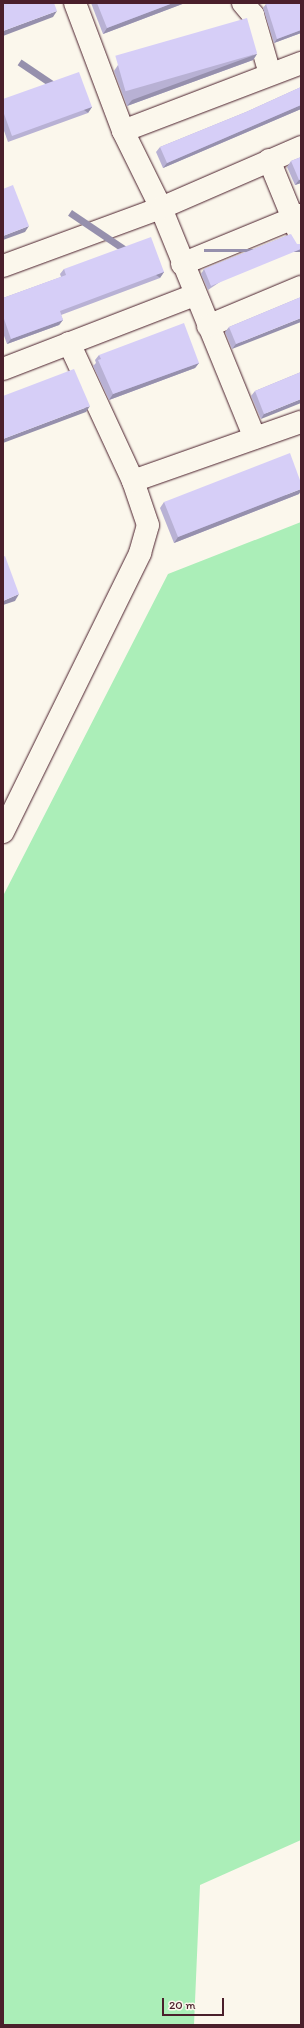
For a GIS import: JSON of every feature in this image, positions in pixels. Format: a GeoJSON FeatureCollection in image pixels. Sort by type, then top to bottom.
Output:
{"type":"FeatureCollection","features":[{"type":"Feature","properties":{"kind":"street"},"geometry":{"type":"LineString","coordinates":[[75,3],[123,131],[161,208],[182,264],[255,438]]}},
{"type":"Feature","properties":{"kind":"street"},"geometry":{"type":"LineString","coordinates":[[243,3],[253,15],[270,74]]}},
{"type":"Feature","properties":{"kind":"street"},"geometry":{"type":"LineString","coordinates":[[123,131],[301,62]]}},
{"type":"Feature","properties":{"kind":"street"},"geometry":{"type":"LineString","coordinates":[[3,266],[161,208],[301,147]]}},
{"type":"Feature","properties":{"kind":"street"},"geometry":{"type":"LineString","coordinates":[[269,160],[297,217],[301,238]]}},
{"type":"Feature","properties":{"kind":"street"},"geometry":{"type":"LineString","coordinates":[[182,264],[297,217]]}},
{"type":"Feature","properties":{"kind":"street"},"geometry":{"type":"LineString","coordinates":[[208,326],[301,287]]}},
{"type":"Feature","properties":{"kind":"street"},"geometry":{"type":"LineString","coordinates":[[3,369],[195,295]]}},
{"type":"Feature","properties":{"kind":"street"},"geometry":{"type":"LineString","coordinates":[[3,832],[140,553],[148,525],[133,481],[69,343]]}},
{"type":"Feature","properties":{"kind":"street"},"geometry":{"type":"LineString","coordinates":[[133,481],[301,422]]}},
{"type":"Feature","properties":{"kind":"green space"},"geometry":{"type":"Polygon","coordinates":[[[301,522],[301,1840],[200,1885],[194,2025],[3,2025],[3,896],[168,574],[301,522]]]}},
{"type":"Feature","properties":{"kind":"building"},"geometry":{"type":"Polygon","coordinates":[[[3,3],[54,3],[57,11],[3,31],[3,3]]]}},
{"type":"Feature","properties":{"kind":"building"},"geometry":{"type":"Polygon","coordinates":[[[97,3],[173,3],[107,28],[97,3]]]}},
{"type":"Feature","properties":{"kind":"building"},"geometry":{"type":"Polygon","coordinates":[[[301,3],[301,30],[277,39],[266,4],[301,3]]]}},
{"type":"Feature","properties":{"kind":"building"},"geometry":{"type":"Polygon","coordinates":[[[247,18],[257,54],[126,91],[115,56],[247,18]]]}},
{"type":"Feature","properties":{"kind":"building"},"geometry":{"type":"Polygon","coordinates":[[[79,72],[92,107],[12,136],[3,111],[3,99],[79,72]]]}},
{"type":"Feature","properties":{"kind":"building"},"geometry":{"type":"Polygon","coordinates":[[[301,87],[301,105],[167,163],[160,147],[246,112],[301,87]]]}},
{"type":"Feature","properties":{"kind":"building"},"geometry":{"type":"Polygon","coordinates":[[[301,157],[301,179],[299,180],[291,161],[301,157]]]}},
{"type":"Feature","properties":{"kind":"building"},"geometry":{"type":"Polygon","coordinates":[[[13,185],[29,226],[3,236],[3,189],[13,185]]]}},
{"type":"Feature","properties":{"kind":"building"},"geometry":{"type":"Polygon","coordinates":[[[291,234],[297,244],[301,244],[301,249],[211,286],[204,269],[291,234]]]}},
{"type":"Feature","properties":{"kind":"building"},"geometry":{"type":"Polygon","coordinates":[[[151,237],[164,272],[60,311],[63,320],[11,339],[3,316],[3,298],[66,275],[64,269],[151,237]]]}},
{"type":"Feature","properties":{"kind":"building"},"geometry":{"type":"Polygon","coordinates":[[[301,297],[301,318],[236,344],[229,327],[301,297]]]}},
{"type":"Feature","properties":{"kind":"building"},"geometry":{"type":"Polygon","coordinates":[[[184,323],[199,363],[113,394],[98,360],[101,359],[99,355],[184,323]]]}},
{"type":"Feature","properties":{"kind":"building"},"geometry":{"type":"Polygon","coordinates":[[[74,369],[90,406],[3,439],[3,396],[74,369]]]}},
{"type":"Feature","properties":{"kind":"building"},"geometry":{"type":"Polygon","coordinates":[[[301,372],[301,399],[264,414],[255,391],[301,372]]]}},
{"type":"Feature","properties":{"kind":"building"},"geometry":{"type":"Polygon","coordinates":[[[290,453],[301,483],[301,489],[178,537],[164,502],[290,453]]]}},
{"type":"Feature","properties":{"kind":"building"},"geometry":{"type":"Polygon","coordinates":[[[5,556],[19,594],[3,601],[3,557],[5,556]]]}}]}
